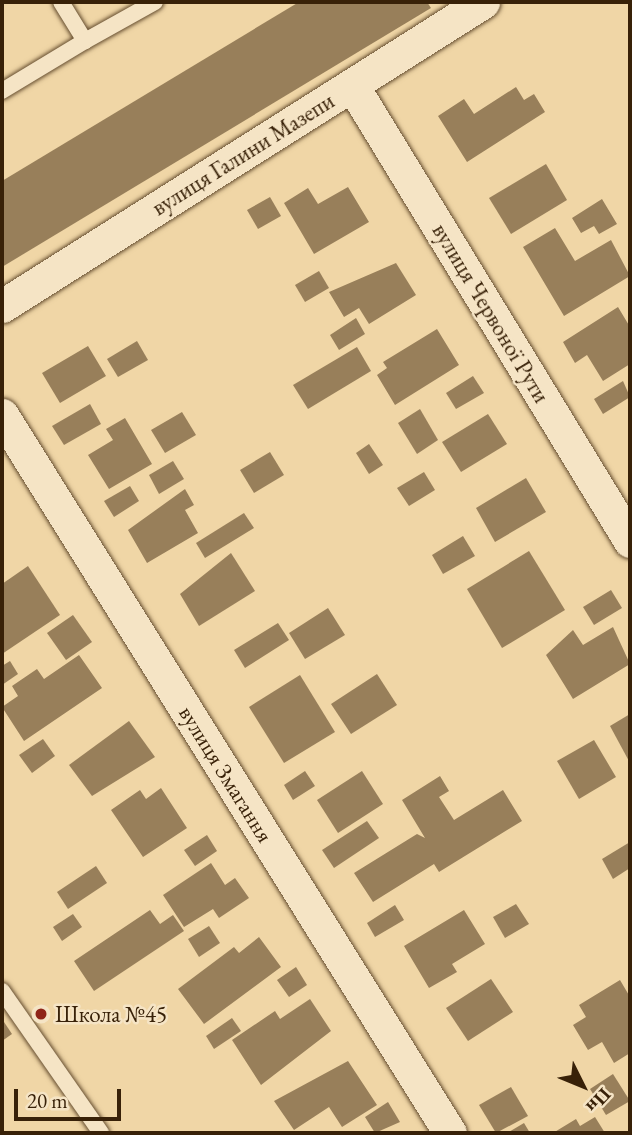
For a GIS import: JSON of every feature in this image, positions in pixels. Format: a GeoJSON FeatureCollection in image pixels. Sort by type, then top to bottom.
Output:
{"type":"FeatureCollection","features":[{"type":"Feature","properties":{"kind":"street","name":"вулиця Галини Мазепи"},"geometry":{"type":"LineString","coordinates":[[2,306],[475,4]]}},
{"type":"Feature","properties":{"kind":"street","name":"вулиця Червоної Рути"},"geometry":{"type":"LineString","coordinates":[[352,85],[630,541]]}},
{"type":"Feature","properties":{"kind":"street","name":"вулиця Змагання"},"geometry":{"type":"LineString","coordinates":[[2,415],[450,1133]]}},
{"type":"Feature","properties":{"kind":"lane"},"geometry":{"type":"LineString","coordinates":[[61,2],[85,41]]}},
{"type":"Feature","properties":{"kind":"lane"},"geometry":{"type":"LineString","coordinates":[[2,91],[155,2]]}},
{"type":"Feature","properties":{"kind":"lane"},"geometry":{"type":"LineString","coordinates":[[2,991],[101,1133]]}},
{"type":"Feature","properties":{"kind":"building"},"geometry":{"type":"Polygon","coordinates":[[[299,2],[427,2],[431,8],[2,267],[2,181],[299,2]]]}},
{"type":"Feature","properties":{"kind":"building"},"geometry":{"type":"Polygon","coordinates":[[[516,87],[524,100],[534,94],[545,112],[467,162],[438,116],[464,99],[474,114],[516,87]]]}},
{"type":"Feature","properties":{"kind":"building"},"geometry":{"type":"Polygon","coordinates":[[[546,164],[567,200],[511,234],[489,198],[546,164]]]}},
{"type":"Feature","properties":{"kind":"building"},"geometry":{"type":"Polygon","coordinates":[[[348,187],[369,222],[314,254],[284,203],[308,188],[318,204],[348,187]]]}},
{"type":"Feature","properties":{"kind":"building"},"geometry":{"type":"Polygon","coordinates":[[[270,197],[281,216],[258,229],[247,210],[270,197]]]}},
{"type":"Feature","properties":{"kind":"building"},"geometry":{"type":"Polygon","coordinates":[[[602,199],[617,224],[599,234],[594,226],[581,233],[572,218],[602,199]]]}},
{"type":"Feature","properties":{"kind":"building"},"geometry":{"type":"Polygon","coordinates":[[[555,228],[575,261],[611,240],[630,276],[564,316],[523,247],[555,228]]]}},
{"type":"Feature","properties":{"kind":"building"},"geometry":{"type":"Polygon","coordinates":[[[396,263],[416,295],[369,324],[359,308],[344,317],[329,292],[396,263]]]}},
{"type":"Feature","properties":{"kind":"building"},"geometry":{"type":"Polygon","coordinates":[[[319,271],[329,288],[305,302],[295,285],[319,271]]]}},
{"type":"Feature","properties":{"kind":"building"},"geometry":{"type":"Polygon","coordinates":[[[618,307],[630,327],[630,364],[603,381],[587,355],[575,363],[563,342],[618,307]]]}},
{"type":"Feature","properties":{"kind":"building"},"geometry":{"type":"Polygon","coordinates":[[[356,318],[365,334],[339,350],[330,335],[356,318]]]}},
{"type":"Feature","properties":{"kind":"building"},"geometry":{"type":"Polygon","coordinates":[[[437,329],[459,365],[395,405],[377,375],[387,368],[383,362],[437,329]]]}},
{"type":"Feature","properties":{"kind":"building"},"geometry":{"type":"Polygon","coordinates":[[[137,341],[148,360],[118,377],[107,359],[137,341]]]}},
{"type":"Feature","properties":{"kind":"building"},"geometry":{"type":"Polygon","coordinates":[[[88,346],[106,376],[60,403],[42,373],[88,346]]]}},
{"type":"Feature","properties":{"kind":"building"},"geometry":{"type":"Polygon","coordinates":[[[357,347],[371,371],[308,409],[293,385],[357,347]]]}},
{"type":"Feature","properties":{"kind":"building"},"geometry":{"type":"Polygon","coordinates":[[[473,376],[484,393],[456,409],[446,393],[473,376]]]}},
{"type":"Feature","properties":{"kind":"building"},"geometry":{"type":"Polygon","coordinates":[[[623,381],[630,397],[603,414],[594,399],[623,381]]]}},
{"type":"Feature","properties":{"kind":"building"},"geometry":{"type":"Polygon","coordinates":[[[90,404],[101,424],[64,445],[52,426],[90,404]]]}},
{"type":"Feature","properties":{"kind":"building"},"geometry":{"type":"Polygon","coordinates":[[[420,409],[438,440],[417,454],[398,423],[420,409]]]}},
{"type":"Feature","properties":{"kind":"building"},"geometry":{"type":"Polygon","coordinates":[[[182,412],[196,435],[165,453],[151,430],[182,412]]]}},
{"type":"Feature","properties":{"kind":"building"},"geometry":{"type":"Polygon","coordinates":[[[488,414],[507,444],[461,472],[442,442],[488,414]]]}},
{"type":"Feature","properties":{"kind":"building"},"geometry":{"type":"Polygon","coordinates":[[[125,418],[152,464],[109,489],[88,455],[113,440],[106,429],[125,418]]]}},
{"type":"Feature","properties":{"kind":"building"},"geometry":{"type":"Polygon","coordinates":[[[369,444],[383,465],[369,474],[356,453],[369,444]]]}},
{"type":"Feature","properties":{"kind":"building"},"geometry":{"type":"Polygon","coordinates":[[[270,452],[284,475],[254,493],[240,470],[270,452]]]}},
{"type":"Feature","properties":{"kind":"building"},"geometry":{"type":"Polygon","coordinates":[[[173,461],[184,479],[159,494],[149,475],[173,461]]]}},
{"type":"Feature","properties":{"kind":"building"},"geometry":{"type":"Polygon","coordinates":[[[424,472],[435,490],[409,506],[397,488],[424,472]]]}},
{"type":"Feature","properties":{"kind":"building"},"geometry":{"type":"Polygon","coordinates":[[[526,478],[546,512],[495,542],[476,508],[526,478]]]}},
{"type":"Feature","properties":{"kind":"building"},"geometry":{"type":"Polygon","coordinates":[[[130,486],[139,501],[114,517],[104,501],[130,486]]]}},
{"type":"Feature","properties":{"kind":"building"},"geometry":{"type":"Polygon","coordinates":[[[185,489],[194,505],[185,510],[198,533],[147,563],[128,530],[185,489]]]}},
{"type":"Feature","properties":{"kind":"building"},"geometry":{"type":"Polygon","coordinates":[[[244,513],[254,528],[205,558],[196,543],[244,513]]]}},
{"type":"Feature","properties":{"kind":"building"},"geometry":{"type":"Polygon","coordinates":[[[463,536],[475,556],[443,574],[432,555],[463,536]]]}},
{"type":"Feature","properties":{"kind":"building"},"geometry":{"type":"Polygon","coordinates":[[[529,551],[565,610],[502,648],[467,589],[529,551]]]}},
{"type":"Feature","properties":{"kind":"building"},"geometry":{"type":"Polygon","coordinates":[[[231,553],[255,591],[199,626],[180,594],[231,553]]]}},
{"type":"Feature","properties":{"kind":"building"},"geometry":{"type":"Polygon","coordinates":[[[28,566],[60,615],[2,654],[2,584],[28,566]]]}},
{"type":"Feature","properties":{"kind":"building"},"geometry":{"type":"Polygon","coordinates":[[[611,590],[622,608],[594,625],[583,607],[611,590]]]}},
{"type":"Feature","properties":{"kind":"building"},"geometry":{"type":"Polygon","coordinates":[[[328,608],[345,635],[305,659],[289,633],[328,608]]]}},
{"type":"Feature","properties":{"kind":"building"},"geometry":{"type":"Polygon","coordinates":[[[73,615],[92,642],[66,660],[47,633],[73,615]]]}},
{"type":"Feature","properties":{"kind":"building"},"geometry":{"type":"Polygon","coordinates":[[[278,623],[289,640],[245,668],[234,650],[278,623]]]}},
{"type":"Feature","properties":{"kind":"building"},"geometry":{"type":"Polygon","coordinates":[[[613,627],[630,664],[573,699],[546,655],[573,630],[583,645],[613,627]]]}},
{"type":"Feature","properties":{"kind":"building"},"geometry":{"type":"Polygon","coordinates":[[[79,655],[102,688],[24,741],[2,707],[18,696],[12,686],[37,669],[44,679],[79,655]]]}},
{"type":"Feature","properties":{"kind":"building"},"geometry":{"type":"Polygon","coordinates":[[[10,661],[18,674],[2,685],[2,666],[10,661]]]}},
{"type":"Feature","properties":{"kind":"building"},"geometry":{"type":"Polygon","coordinates":[[[377,674],[397,705],[351,734],[331,704],[377,674]]]}},
{"type":"Feature","properties":{"kind":"building"},"geometry":{"type":"Polygon","coordinates":[[[300,675],[335,732],[284,763],[249,707],[300,675]]]}},
{"type":"Feature","properties":{"kind":"building"},"geometry":{"type":"Polygon","coordinates":[[[630,714],[630,763],[610,726],[630,714]]]}},
{"type":"Feature","properties":{"kind":"building"},"geometry":{"type":"Polygon","coordinates":[[[129,721],[155,757],[92,796],[69,765],[129,721]]]}},
{"type":"Feature","properties":{"kind":"building"},"geometry":{"type":"Polygon","coordinates":[[[43,739],[55,756],[32,773],[19,755],[43,739]]]}},
{"type":"Feature","properties":{"kind":"building"},"geometry":{"type":"Polygon","coordinates":[[[594,740],[616,777],[579,799],[557,761],[594,740]]]}},
{"type":"Feature","properties":{"kind":"building"},"geometry":{"type":"Polygon","coordinates":[[[305,771],[315,786],[293,800],[284,785],[305,771]]]}},
{"type":"Feature","properties":{"kind":"building"},"geometry":{"type":"Polygon","coordinates":[[[362,771],[383,804],[338,833],[317,800],[362,771]]]}},
{"type":"Feature","properties":{"kind":"building"},"geometry":{"type":"Polygon","coordinates":[[[440,776],[449,791],[439,797],[454,820],[503,790],[522,821],[439,872],[434,864],[373,902],[354,873],[417,834],[425,838],[402,800],[440,776]]]}},
{"type":"Feature","properties":{"kind":"building"},"geometry":{"type":"Polygon","coordinates":[[[161,788],[187,828],[143,857],[111,810],[140,790],[146,799],[161,788]]]}},
{"type":"Feature","properties":{"kind":"building"},"geometry":{"type":"Polygon","coordinates":[[[367,821],[379,838],[334,868],[322,850],[367,821]]]}},
{"type":"Feature","properties":{"kind":"building"},"geometry":{"type":"Polygon","coordinates":[[[207,835],[217,851],[195,866],[184,850],[207,835]]]}},
{"type":"Feature","properties":{"kind":"building"},"geometry":{"type":"Polygon","coordinates":[[[630,842],[630,868],[613,879],[602,859],[630,842]]]}},
{"type":"Feature","properties":{"kind":"building"},"geometry":{"type":"Polygon","coordinates":[[[211,863],[225,885],[235,878],[249,898],[219,918],[213,909],[184,927],[163,895],[211,863]]]}},
{"type":"Feature","properties":{"kind":"building"},"geometry":{"type":"Polygon","coordinates":[[[96,866],[107,883],[68,909],[57,892],[96,866]]]}},
{"type":"Feature","properties":{"kind":"building"},"geometry":{"type":"Polygon","coordinates":[[[516,904],[529,924],[505,938],[493,917],[516,904]]]}},
{"type":"Feature","properties":{"kind":"building"},"geometry":{"type":"Polygon","coordinates":[[[395,905],[404,920],[375,937],[367,923],[395,905]]]}},
{"type":"Feature","properties":{"kind":"building"},"geometry":{"type":"Polygon","coordinates":[[[150,910],[160,924],[173,915],[184,931],[94,991],[74,961],[150,910]]]}},
{"type":"Feature","properties":{"kind":"building"},"geometry":{"type":"Polygon","coordinates":[[[464,910],[485,944],[452,964],[457,972],[429,988],[404,946],[464,910]]]}},
{"type":"Feature","properties":{"kind":"building"},"geometry":{"type":"Polygon","coordinates":[[[73,914],[82,927],[62,941],[53,927],[73,914]]]}},
{"type":"Feature","properties":{"kind":"building"},"geometry":{"type":"Polygon","coordinates":[[[209,926],[220,943],[199,957],[188,939],[209,926]]]}},
{"type":"Feature","properties":{"kind":"building"},"geometry":{"type":"Polygon","coordinates":[[[259,937],[281,967],[204,1024],[178,989],[234,947],[239,953],[259,937]]]}},
{"type":"Feature","properties":{"kind":"building"},"geometry":{"type":"Polygon","coordinates":[[[296,967],[307,985],[289,997],[277,980],[296,967]]]}},
{"type":"Feature","properties":{"kind":"building"},"geometry":{"type":"Polygon","coordinates":[[[491,979],[513,1012],[468,1041],[446,1008],[491,979]]]}},
{"type":"Feature","properties":{"kind":"building"},"geometry":{"type":"Polygon","coordinates":[[[620,980],[630,997],[630,1053],[614,1063],[602,1042],[588,1050],[573,1025],[586,1017],[579,1005],[620,980]]]}},
{"type":"Feature","properties":{"kind":"building"},"geometry":{"type":"Polygon","coordinates":[[[310,999],[331,1031],[261,1085],[232,1040],[275,1011],[280,1019],[310,999]]]}},
{"type":"Feature","properties":{"kind":"building"},"geometry":{"type":"Polygon","coordinates":[[[232,1018],[241,1031],[214,1049],[206,1036],[232,1018]]]}},
{"type":"Feature","properties":{"kind":"building"},"geometry":{"type":"Polygon","coordinates":[[[2,1019],[12,1034],[2,1041],[2,1019]]]}},
{"type":"Feature","properties":{"kind":"building"},"geometry":{"type":"Polygon","coordinates":[[[348,1061],[377,1105],[342,1127],[329,1107],[294,1130],[274,1101],[348,1061]]]}},
{"type":"Feature","properties":{"kind":"building"},"geometry":{"type":"Polygon","coordinates":[[[613,1074],[630,1101],[606,1115],[590,1089],[613,1074]]]}},
{"type":"Feature","properties":{"kind":"building"},"geometry":{"type":"Polygon","coordinates":[[[511,1087],[528,1116],[496,1133],[479,1105],[511,1087]]]}},
{"type":"Feature","properties":{"kind":"building"},"geometry":{"type":"Polygon","coordinates":[[[388,1102],[400,1122],[375,1133],[365,1117],[388,1102]]]}},
{"type":"Feature","properties":{"kind":"building"},"geometry":{"type":"Polygon","coordinates":[[[595,1117],[605,1133],[553,1133],[576,1119],[580,1126],[595,1117]]]}},
{"type":"Feature","properties":{"kind":"building"},"geometry":{"type":"Polygon","coordinates":[[[524,1123],[530,1133],[507,1133],[524,1123]]]}},
{"type":"Feature","properties":{"kind":"place","name":"Школа №45"},"geometry":{"type":"Point","coordinates":[41,1014]}}]}
